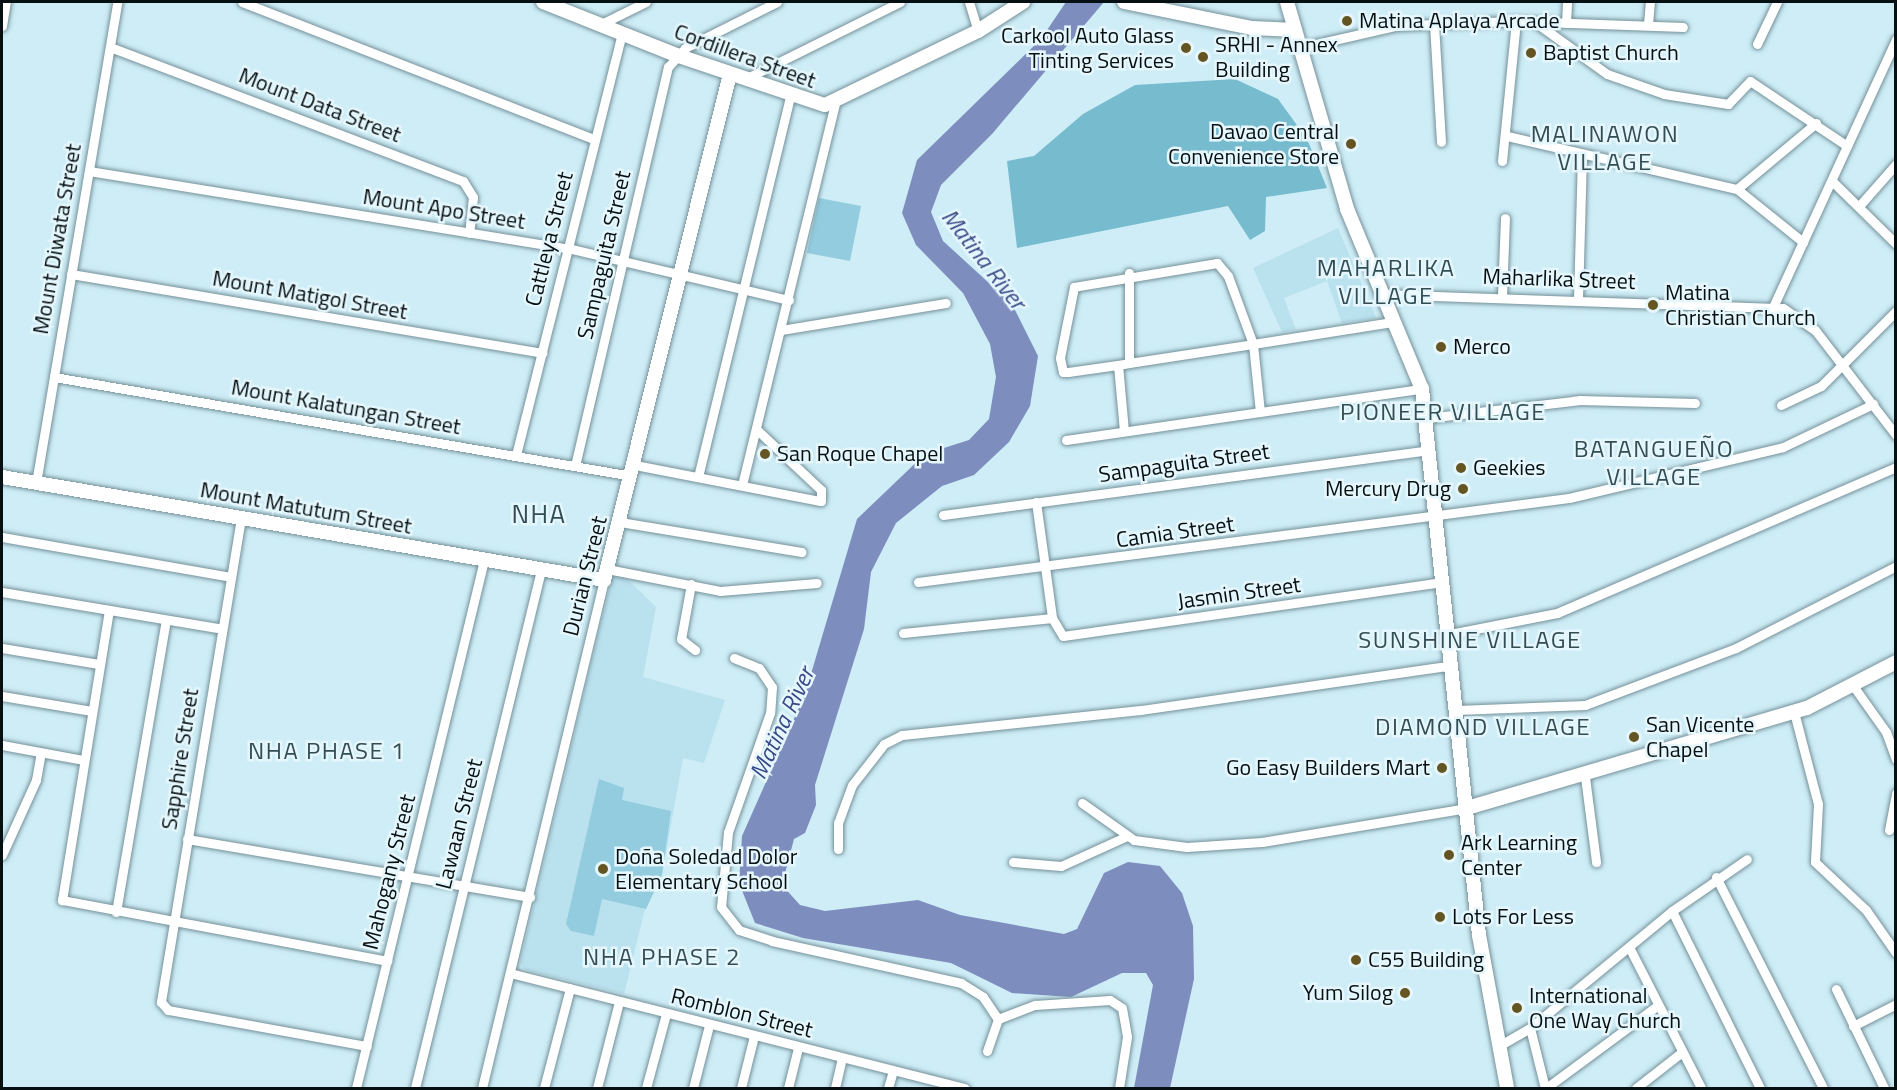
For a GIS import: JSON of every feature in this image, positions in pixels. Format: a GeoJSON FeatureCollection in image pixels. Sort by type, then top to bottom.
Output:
{"type":"FeatureCollection","features":[{"type":"Feature","properties":{"kind":"street"},"geometry":{"type":"LineString","coordinates":[[2,26],[6,2]]}},
{"type":"Feature","properties":{"kind":"street","name":"Mount Diwata Street"},"geometry":{"type":"LineString","coordinates":[[36,483],[117,2]]}},
{"type":"Feature","properties":{"kind":"street"},"geometry":{"type":"LineString","coordinates":[[242,2],[594,139]]}},
{"type":"Feature","properties":{"kind":"street","name":"Cordillera Street"},"geometry":{"type":"LineString","coordinates":[[543,2],[676,55],[790,96],[835,104],[978,32],[1023,2]]}},
{"type":"Feature","properties":{"kind":"street"},"geometry":{"type":"LineString","coordinates":[[601,24],[646,2]]}},
{"type":"Feature","properties":{"kind":"street"},"geometry":{"type":"LineString","coordinates":[[676,55],[777,2]]}},
{"type":"Feature","properties":{"kind":"street"},"geometry":{"type":"LineString","coordinates":[[745,80],[900,2]]}},
{"type":"Feature","properties":{"kind":"street"},"geometry":{"type":"LineString","coordinates":[[969,2],[978,32]]}},
{"type":"Feature","properties":{"kind":"street"},"geometry":{"type":"LineString","coordinates":[[1124,2],[1252,28],[1295,30]]}},
{"type":"Feature","properties":{"kind":"street"},"geometry":{"type":"LineString","coordinates":[[1287,2],[1299,48],[1378,294],[1422,389],[1427,418],[1467,808],[1497,1047],[1507,1089]]}},
{"type":"Feature","properties":{"kind":"street"},"geometry":{"type":"LineString","coordinates":[[1566,23],[1567,2]]}},
{"type":"Feature","properties":{"kind":"street"},"geometry":{"type":"LineString","coordinates":[[1648,24],[1650,2]]}},
{"type":"Feature","properties":{"kind":"street"},"geometry":{"type":"LineString","coordinates":[[1757,44],[1778,2]]}},
{"type":"Feature","properties":{"kind":"street"},"geometry":{"type":"LineString","coordinates":[[1299,48],[1395,26],[1516,21],[1683,27]]}},
{"type":"Feature","properties":{"kind":"street"},"geometry":{"type":"LineString","coordinates":[[1502,161],[1507,136],[1516,21]]}},
{"type":"Feature","properties":{"kind":"street"},"geometry":{"type":"LineString","coordinates":[[1535,22],[1622,82],[1722,104],[1733,101],[1743,82],[1750,81],[1816,123],[1847,146]]}},
{"type":"Feature","properties":{"kind":"street"},"geometry":{"type":"LineString","coordinates":[[1434,24],[1441,142]]}},
{"type":"Feature","properties":{"kind":"street","name":"Cattleya Street"},"geometry":{"type":"LineString","coordinates":[[516,455],[622,32]]}},
{"type":"Feature","properties":{"kind":"street"},"geometry":{"type":"LineString","coordinates":[[1773,307],[1896,39]]}},
{"type":"Feature","properties":{"kind":"street","name":"Mount Data Street"},"geometry":{"type":"LineString","coordinates":[[110,47],[463,182],[473,197],[469,233]]}},
{"type":"Feature","properties":{"kind":"street","name":"Sampaguita Street"},"geometry":{"type":"LineString","coordinates":[[575,466],[666,74],[676,55]]}},
{"type":"Feature","properties":{"kind":"street","name":"Durian Street"},"geometry":{"type":"LineString","coordinates":[[482,1089],[530,897],[605,575],[730,74]]}},
{"type":"Feature","properties":{"kind":"street"},"geometry":{"type":"LineString","coordinates":[[698,477],[790,96]]}},
{"type":"Feature","properties":{"kind":"street"},"geometry":{"type":"LineString","coordinates":[[742,485],[835,104]]}},
{"type":"Feature","properties":{"kind":"street"},"geometry":{"type":"LineString","coordinates":[[1737,189],[1816,123]]}},
{"type":"Feature","properties":{"kind":"street"},"geometry":{"type":"LineString","coordinates":[[1507,136],[1737,189],[1803,242]]}},
{"type":"Feature","properties":{"kind":"street"},"geometry":{"type":"LineString","coordinates":[[1578,299],[1582,155]]}},
{"type":"Feature","properties":{"kind":"street"},"geometry":{"type":"LineString","coordinates":[[1860,205],[1896,164]]}},
{"type":"Feature","properties":{"kind":"street","name":"Mount Apo Street"},"geometry":{"type":"LineString","coordinates":[[89,171],[567,248],[624,259],[789,300]]}},
{"type":"Feature","properties":{"kind":"street"},"geometry":{"type":"LineString","coordinates":[[1832,180],[1860,205],[1896,244]]}},
{"type":"Feature","properties":{"kind":"street"},"geometry":{"type":"LineString","coordinates":[[1502,296],[1505,218]]}},
{"type":"Feature","properties":{"kind":"street"},"geometry":{"type":"LineString","coordinates":[[1260,412],[1252,344],[1228,276],[1217,263],[1129,273],[1074,287],[1060,369],[1068,372],[1129,363],[1252,344],[1392,322]]}},
{"type":"Feature","properties":{"kind":"street"},"geometry":{"type":"LineString","coordinates":[[1129,273],[1129,363]]}},
{"type":"Feature","properties":{"kind":"street","name":"Mount Matigol Street"},"geometry":{"type":"LineString","coordinates":[[71,274],[542,353]]}},
{"type":"Feature","properties":{"kind":"street","name":"Maharlika Street"},"geometry":{"type":"LineString","coordinates":[[1378,294],[1502,296],[1773,307],[1807,321],[1844,362],[1896,435]]}},
{"type":"Feature","properties":{"kind":"street"},"geometry":{"type":"LineString","coordinates":[[781,330],[946,303]]}},
{"type":"Feature","properties":{"kind":"street"},"geometry":{"type":"LineString","coordinates":[[1781,405],[1821,386],[1896,311]]}},
{"type":"Feature","properties":{"kind":"street"},"geometry":{"type":"LineString","coordinates":[[1118,364],[1124,431]]}},
{"type":"Feature","properties":{"kind":"street","name":"Mount Kalatungan Street"},"geometry":{"type":"LineString","coordinates":[[54,377],[575,466],[698,477],[819,501],[821,490],[756,429]]}},
{"type":"Feature","properties":{"kind":"street"},"geometry":{"type":"LineString","coordinates":[[1066,440],[1422,389]]}},
{"type":"Feature","properties":{"kind":"street"},"geometry":{"type":"LineString","coordinates":[[1427,418],[1580,400],[1695,403]]}},
{"type":"Feature","properties":{"kind":"street","name":"Camia Street"},"geometry":{"type":"LineString","coordinates":[[918,582],[1045,569],[1569,498],[1757,455],[1828,430],[1873,404]]}},
{"type":"Feature","properties":{"kind":"street","name":"Sampaguita Street"},"geometry":{"type":"LineString","coordinates":[[943,515],[1430,450]]}},
{"type":"Feature","properties":{"kind":"street"},"geometry":{"type":"LineString","coordinates":[[1450,634],[1557,613],[1896,467]]}},
{"type":"Feature","properties":{"kind":"street","name":"Mount Matutum Street"},"geometry":{"type":"LineString","coordinates":[[2,477],[541,570],[691,584],[730,591],[817,583]]}},
{"type":"Feature","properties":{"kind":"street"},"geometry":{"type":"LineString","coordinates":[[903,633],[1052,618],[1036,502]]}},
{"type":"Feature","properties":{"kind":"street","name":"Sapphire Street"},"geometry":{"type":"LineString","coordinates":[[241,518],[173,922],[162,1006],[367,1046]]}},
{"type":"Feature","properties":{"kind":"street"},"geometry":{"type":"LineString","coordinates":[[620,522],[802,552]]}},
{"type":"Feature","properties":{"kind":"street"},"geometry":{"type":"LineString","coordinates":[[2,537],[231,577]]}},
{"type":"Feature","properties":{"kind":"street","name":"Mahogany Street"},"geometry":{"type":"LineString","coordinates":[[356,1089],[484,560]]}},
{"type":"Feature","properties":{"kind":"street"},"geometry":{"type":"LineString","coordinates":[[1458,710],[1579,707],[1736,648],[1896,566]]}},
{"type":"Feature","properties":{"kind":"street","name":"Lawaan Street"},"geometry":{"type":"LineString","coordinates":[[415,1089],[541,570]]}},
{"type":"Feature","properties":{"kind":"street","name":"Jasmin Street"},"geometry":{"type":"LineString","coordinates":[[1052,618],[1057,633],[1070,637],[1444,582]]}},
{"type":"Feature","properties":{"kind":"street"},"geometry":{"type":"LineString","coordinates":[[691,584],[681,639],[695,650]]}},
{"type":"Feature","properties":{"kind":"street"},"geometry":{"type":"LineString","coordinates":[[2,592],[222,629]]}},
{"type":"Feature","properties":{"kind":"street"},"geometry":{"type":"LineString","coordinates":[[110,610],[83,760],[62,900],[116,912],[387,961]]}},
{"type":"Feature","properties":{"kind":"street"},"geometry":{"type":"LineString","coordinates":[[116,912],[166,620]]}},
{"type":"Feature","properties":{"kind":"street"},"geometry":{"type":"LineString","coordinates":[[2,648],[99,664]]}},
{"type":"Feature","properties":{"kind":"street"},"geometry":{"type":"LineString","coordinates":[[734,658],[759,668],[772,687],[770,713],[728,832],[721,907],[739,930],[772,941],[961,983],[983,997],[998,1019]]}},
{"type":"Feature","properties":{"kind":"street"},"geometry":{"type":"LineString","coordinates":[[1082,803],[1126,836],[1221,847],[1467,808],[1585,777],[1794,712],[1854,687],[1896,663]]}},
{"type":"Feature","properties":{"kind":"street"},"geometry":{"type":"LineString","coordinates":[[838,849],[838,823],[852,785],[884,744],[902,735],[1119,713],[1453,665]]}},
{"type":"Feature","properties":{"kind":"street"},"geometry":{"type":"LineString","coordinates":[[1854,687],[1886,732],[1896,759]]}},
{"type":"Feature","properties":{"kind":"street"},"geometry":{"type":"LineString","coordinates":[[2,696],[92,711]]}},
{"type":"Feature","properties":{"kind":"street"},"geometry":{"type":"LineString","coordinates":[[1794,712],[1818,804],[1815,862],[1866,910],[1895,950]]}},
{"type":"Feature","properties":{"kind":"street"},"geometry":{"type":"LineString","coordinates":[[2,745],[83,760]]}},
{"type":"Feature","properties":{"kind":"street"},"geometry":{"type":"LineString","coordinates":[[2,855],[36,780],[41,752]]}},
{"type":"Feature","properties":{"kind":"street"},"geometry":{"type":"LineString","coordinates":[[1585,777],[1596,861]]}},
{"type":"Feature","properties":{"kind":"street"},"geometry":{"type":"LineString","coordinates":[[1889,830],[1896,793]]}},
{"type":"Feature","properties":{"kind":"street"},"geometry":{"type":"LineString","coordinates":[[1013,862],[1061,866],[1126,836]]}},
{"type":"Feature","properties":{"kind":"street"},"geometry":{"type":"LineString","coordinates":[[187,839],[530,897]]}},
{"type":"Feature","properties":{"kind":"street"},"geometry":{"type":"LineString","coordinates":[[1497,1047],[1530,1028],[1672,911],[1716,877],[1747,859]]}},
{"type":"Feature","properties":{"kind":"street"},"geometry":{"type":"LineString","coordinates":[[1716,877],[1823,1089]]}},
{"type":"Feature","properties":{"kind":"street"},"geometry":{"type":"LineString","coordinates":[[1672,911],[1760,1089]]}},
{"type":"Feature","properties":{"kind":"street"},"geometry":{"type":"LineString","coordinates":[[1629,947],[1701,1089]]}},
{"type":"Feature","properties":{"kind":"street","name":"Romblon Street"},"geometry":{"type":"LineString","coordinates":[[510,973],[965,1089]]}},
{"type":"Feature","properties":{"kind":"street"},"geometry":{"type":"LineString","coordinates":[[544,1089],[570,988]]}},
{"type":"Feature","properties":{"kind":"street"},"geometry":{"type":"LineString","coordinates":[[1836,989],[1884,1089]]}},
{"type":"Feature","properties":{"kind":"street"},"geometry":{"type":"LineString","coordinates":[[998,1019],[1035,1005],[1110,1000],[1122,1008],[1127,1037],[1119,1089]]}},
{"type":"Feature","properties":{"kind":"street"},"geometry":{"type":"LineString","coordinates":[[597,1089],[619,1002]]}},
{"type":"Feature","properties":{"kind":"street"},"geometry":{"type":"LineString","coordinates":[[1853,1026],[1896,1004]]}},
{"type":"Feature","properties":{"kind":"street"},"geometry":{"type":"LineString","coordinates":[[1530,1028],[1545,1089],[1658,1005]]}},
{"type":"Feature","properties":{"kind":"street"},"geometry":{"type":"LineString","coordinates":[[646,1089],[666,1014]]}},
{"type":"Feature","properties":{"kind":"street"},"geometry":{"type":"LineString","coordinates":[[987,1051],[998,1019]]}},
{"type":"Feature","properties":{"kind":"street"},"geometry":{"type":"LineString","coordinates":[[693,1089],[709,1025]]}},
{"type":"Feature","properties":{"kind":"street"},"geometry":{"type":"LineString","coordinates":[[741,1089],[754,1036]]}},
{"type":"Feature","properties":{"kind":"street"},"geometry":{"type":"LineString","coordinates":[[788,1089],[798,1048]]}},
{"type":"Feature","properties":{"kind":"street"},"geometry":{"type":"LineString","coordinates":[[1636,1089],[1682,1053]]}},
{"type":"Feature","properties":{"kind":"street"},"geometry":{"type":"LineString","coordinates":[[834,1089],[842,1058]]}},
{"type":"Feature","properties":{"kind":"street"},"geometry":{"type":"LineString","coordinates":[[888,1089],[893,1071]]}},
{"type":"Feature","properties":{"kind":"shaded area"},"geometry":{"type":"Polygon","coordinates":[[[1066,2],[1104,2],[992,134],[941,185],[931,212],[943,241],[1012,304],[1038,356],[1030,406],[1009,442],[974,475],[942,486],[896,523],[871,572],[864,629],[815,785],[816,805],[805,833],[794,839],[782,885],[800,905],[825,911],[918,900],[960,915],[1064,934],[1077,929],[1104,873],[1128,862],[1160,866],[1182,893],[1193,926],[1194,979],[1170,1088],[1134,1088],[1153,985],[1146,973],[1122,973],[1071,997],[1012,993],[951,963],[803,938],[755,923],[739,883],[742,836],[805,694],[857,519],[925,454],[969,440],[989,419],[996,377],[990,344],[963,293],[916,245],[902,213],[917,160],[1041,39],[1066,2]]]}},
{"type":"Feature","properties":{"kind":"shaded area"},"geometry":{"type":"Polygon","coordinates":[[[1235,79],[1278,99],[1307,139],[1327,188],[1266,197],[1265,231],[1250,240],[1228,206],[1017,248],[1007,161],[1034,156],[1083,114],[1135,85],[1235,79]]]}},
{"type":"Feature","properties":{"kind":"shaded area"},"geometry":{"type":"Polygon","coordinates":[[[819,198],[861,206],[850,261],[807,253],[819,198]]]}},
{"type":"Feature","properties":{"kind":"shaded area"},"geometry":{"type":"Polygon","coordinates":[[[1338,228],[1376,318],[1342,323],[1327,281],[1284,298],[1296,330],[1282,332],[1253,268],[1338,228]]]}},
{"type":"Feature","properties":{"kind":"shaded area","name":"Doña Soledad Dolor Elementary School"},"geometry":{"type":"Polygon","coordinates":[[[613,572],[622,574],[656,607],[643,677],[725,700],[704,763],[683,758],[662,875],[648,897],[624,994],[525,970],[520,963],[613,572]]]}},
{"type":"Feature","properties":{"kind":"shaded area"},"geometry":{"type":"Polygon","coordinates":[[[599,779],[624,788],[622,800],[671,811],[662,875],[646,909],[602,899],[594,936],[571,931],[566,924],[599,779]]]}},
{"type":"Feature","properties":{"kind":"place","name":"Matina Aplaya Arcade"},"geometry":{"type":"Point","coordinates":[1347,21]}},
{"type":"Feature","properties":{"kind":"place","name":"Carkool Auto Glass Tinting Services"},"geometry":{"type":"Point","coordinates":[1186,48]}},
{"type":"Feature","properties":{"kind":"place","name":"Baptist Church"},"geometry":{"type":"Point","coordinates":[1531,53]}},
{"type":"Feature","properties":{"kind":"place","name":"SRHI - Annex Building"},"geometry":{"type":"Point","coordinates":[1203,57]}},
{"type":"Feature","properties":{"kind":"place","name":"Davao Central Convenience Store"},"geometry":{"type":"Point","coordinates":[1351,144]}},
{"type":"Feature","properties":{"kind":"place","name":"Matina Christian Church"},"geometry":{"type":"Point","coordinates":[1653,305]}},
{"type":"Feature","properties":{"kind":"place","name":"Merco"},"geometry":{"type":"Point","coordinates":[1441,347]}},
{"type":"Feature","properties":{"kind":"place","name":"San Roque Chapel"},"geometry":{"type":"Point","coordinates":[765,454]}},
{"type":"Feature","properties":{"kind":"place","name":"Geekies"},"geometry":{"type":"Point","coordinates":[1461,468]}},
{"type":"Feature","properties":{"kind":"place","name":"Mercury Drug"},"geometry":{"type":"Point","coordinates":[1463,489]}},
{"type":"Feature","properties":{"kind":"place","name":"San Vicente Chapel"},"geometry":{"type":"Point","coordinates":[1634,737]}},
{"type":"Feature","properties":{"kind":"place","name":"Go Easy Builders Mart"},"geometry":{"type":"Point","coordinates":[1442,768]}},
{"type":"Feature","properties":{"kind":"place","name":"Ark Learning Center"},"geometry":{"type":"Point","coordinates":[1449,855]}},
{"type":"Feature","properties":{"kind":"place","name":"Doña Soledad Dolor Elementary School"},"geometry":{"type":"Point","coordinates":[603,869]}},
{"type":"Feature","properties":{"kind":"place","name":"Lots For Less"},"geometry":{"type":"Point","coordinates":[1440,917]}},
{"type":"Feature","properties":{"kind":"place","name":"C55 Building"},"geometry":{"type":"Point","coordinates":[1356,960]}},
{"type":"Feature","properties":{"kind":"place","name":"Yum Silog"},"geometry":{"type":"Point","coordinates":[1405,993]}},
{"type":"Feature","properties":{"kind":"place","name":"International One Way Church"},"geometry":{"type":"Point","coordinates":[1517,1008]}},
{"type":"Feature","properties":{"kind":"district","name":"MALINAWON VILLAGE"},"geometry":{"type":"Point","coordinates":[1605,148]}},
{"type":"Feature","properties":{"kind":"district","name":"MAHARLIKA VILLAGE"},"geometry":{"type":"Point","coordinates":[1386,282]}},
{"type":"Feature","properties":{"kind":"district","name":"PIONEER VILLAGE"},"geometry":{"type":"Point","coordinates":[1443,412]}},
{"type":"Feature","properties":{"kind":"district","name":"BATANGUEÑO VILLAGE"},"geometry":{"type":"Point","coordinates":[1654,463]}},
{"type":"Feature","properties":{"kind":"district","name":"NHA"},"geometry":{"type":"Point","coordinates":[539,514]}},
{"type":"Feature","properties":{"kind":"district","name":"SUNSHINE VILLAGE"},"geometry":{"type":"Point","coordinates":[1470,640]}},
{"type":"Feature","properties":{"kind":"district","name":"DIAMOND VILLAGE"},"geometry":{"type":"Point","coordinates":[1483,727]}},
{"type":"Feature","properties":{"kind":"district","name":"NHA PHASE 1"},"geometry":{"type":"Point","coordinates":[327,751]}},
{"type":"Feature","properties":{"kind":"district","name":"NHA PHASE 2"},"geometry":{"type":"Point","coordinates":[662,957]}},
{"type":"Feature","properties":{"kind":"water label","name":"Matina River"},"geometry":{"type":"Point","coordinates":[984,259]}},
{"type":"Feature","properties":{"kind":"water label","name":"Matina River"},"geometry":{"type":"Point","coordinates":[782,723]}}]}
